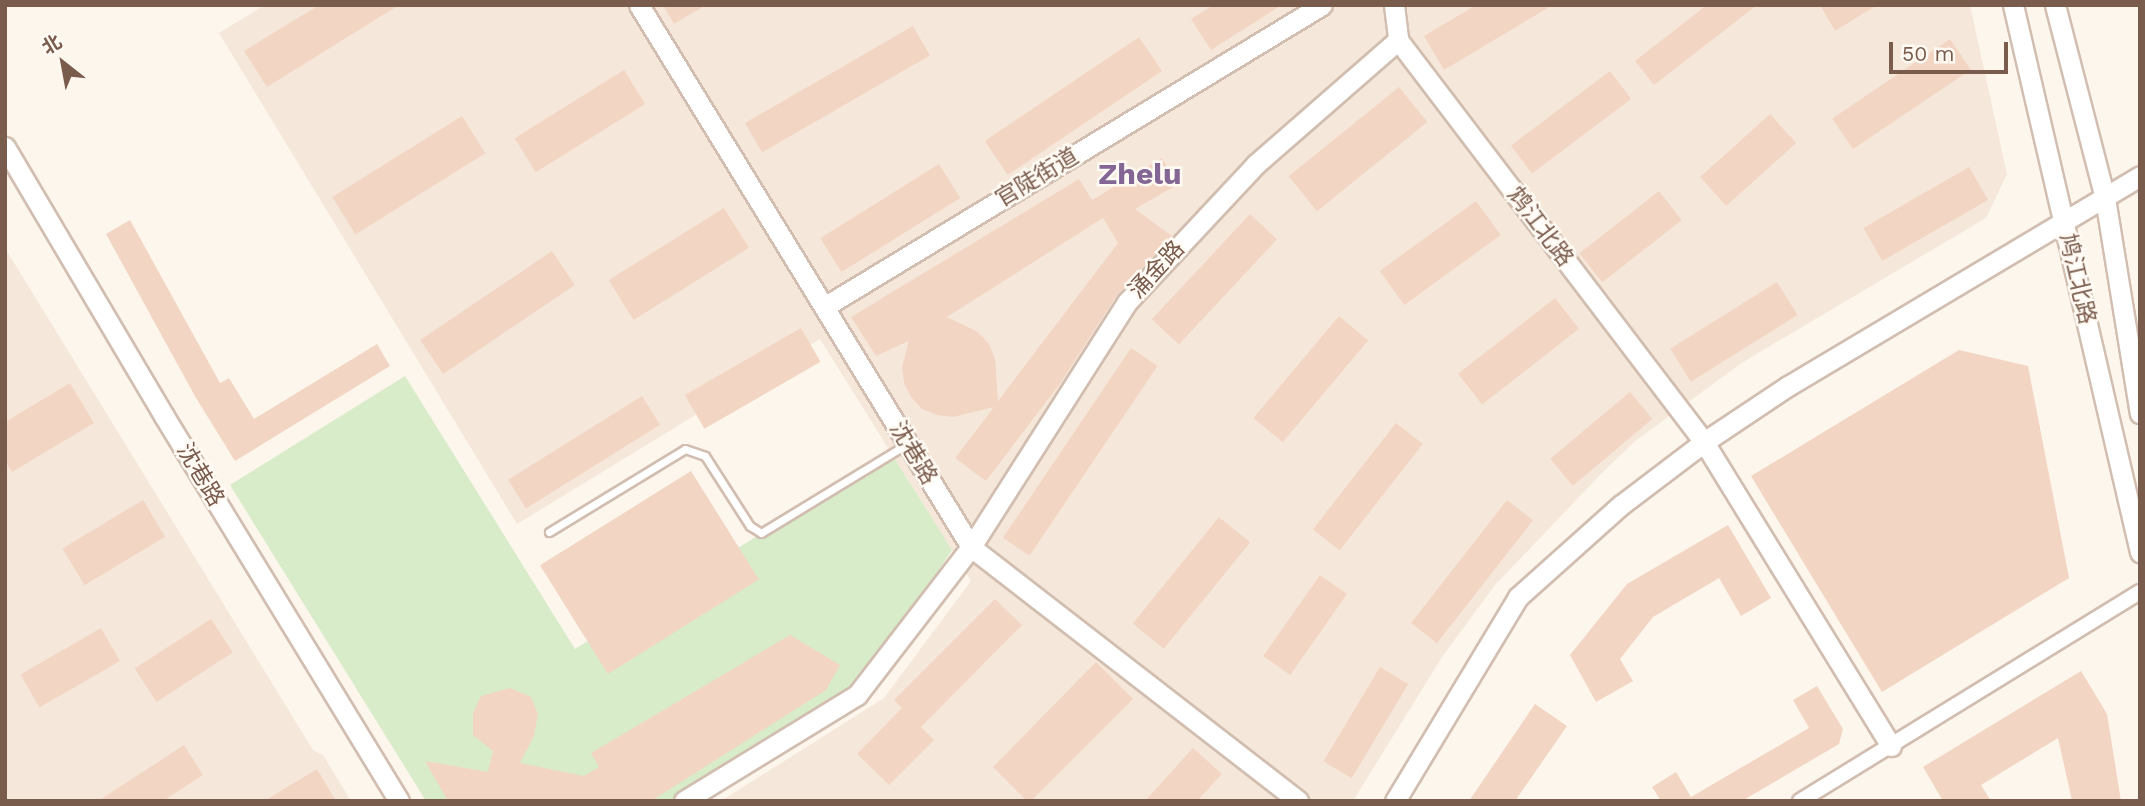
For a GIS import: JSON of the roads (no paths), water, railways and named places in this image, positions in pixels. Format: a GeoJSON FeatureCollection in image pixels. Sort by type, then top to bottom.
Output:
{"type":"FeatureCollection","features":[{"type":"Feature","properties":{"kind":"street","name":"沈巷路"},"geometry":{"type":"LineString","coordinates":[[639,5],[971,547],[1298,801]]}},
{"type":"Feature","properties":{"kind":"street","name":"官陡街道"},"geometry":{"type":"LineString","coordinates":[[824,307],[1322,5]]}},
{"type":"Feature","properties":{"kind":"street"},"geometry":{"type":"LineString","coordinates":[[1394,5],[1398,40]]}},
{"type":"Feature","properties":{"kind":"street","name":"鸠江北路"},"geometry":{"type":"LineString","coordinates":[[2013,5],[2140,552]]}},
{"type":"Feature","properties":{"kind":"street","name":"鸠江北路"},"geometry":{"type":"LineString","coordinates":[[2055,5],[2105,198],[2140,413]]}},
{"type":"Feature","properties":{"kind":"street","name":"鸩江北路"},"geometry":{"type":"LineString","coordinates":[[1398,40],[1704,442],[1891,746]]}},
{"type":"Feature","properties":{"kind":"street","name":"涌金路"},"geometry":{"type":"LineString","coordinates":[[684,801],[857,695],[971,547],[1127,302],[1256,164],[1398,40]]}},
{"type":"Feature","properties":{"kind":"street","name":"沈巷路"},"geometry":{"type":"LineString","coordinates":[[5,147],[164,416],[399,801]]}},
{"type":"Feature","properties":{"kind":"street"},"geometry":{"type":"LineString","coordinates":[[1395,801],[1518,597],[1621,505],[1704,442],[1788,386],[2140,176]]}},
{"type":"Feature","properties":{"kind":"street"},"geometry":{"type":"LineString","coordinates":[[1800,801],[2140,592]]}},
{"type":"Feature","properties":{"kind":"lane"},"geometry":{"type":"LineString","coordinates":[[549,532],[685,449],[705,456],[750,526],[761,533],[907,444]]}},
{"type":"Feature","properties":{"kind":"district","name":"Zhelu"},"geometry":{"type":"Point","coordinates":[1140,174]}}]}
